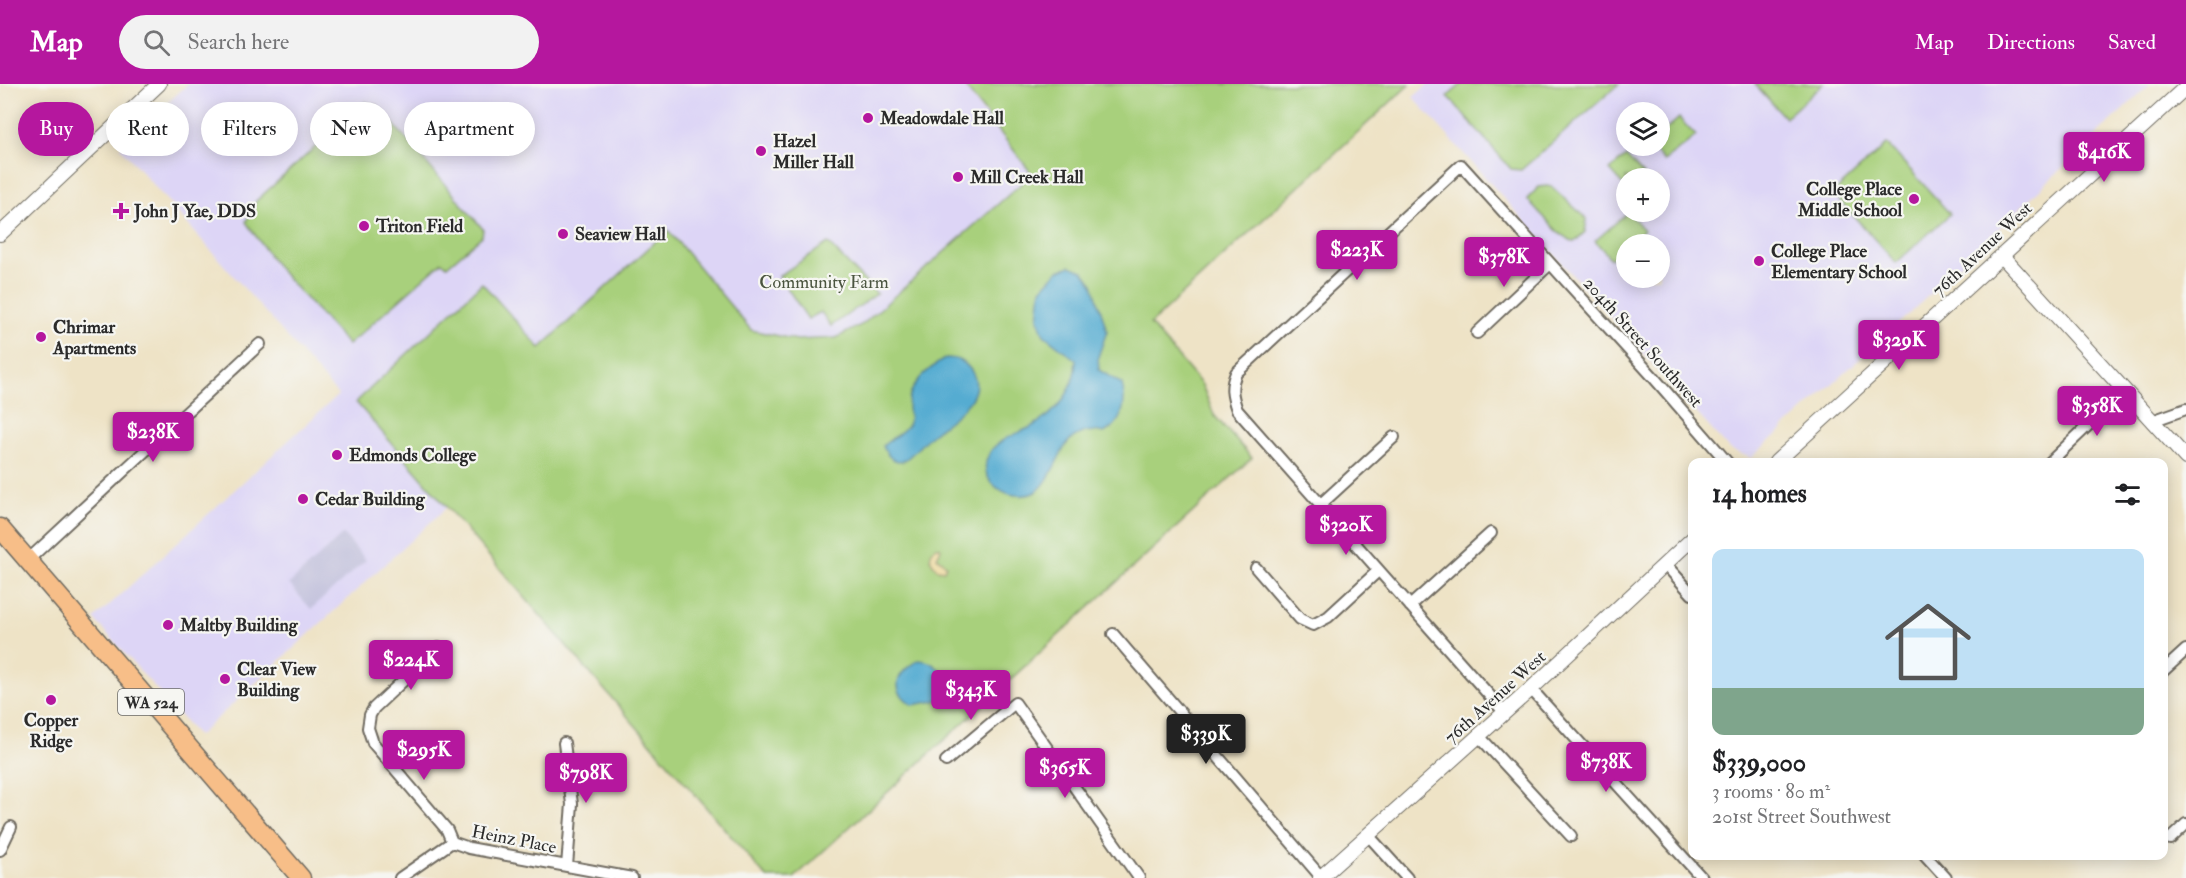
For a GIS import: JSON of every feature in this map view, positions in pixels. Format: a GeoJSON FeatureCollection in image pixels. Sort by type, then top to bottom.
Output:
{"type":"FeatureCollection","features":[{"type":"Feature","properties":{"kind":"main road","name":"WA 524"},"geometry":{"type":"LineString","coordinates":[[0,528],[301,878]]}},
{"type":"Feature","properties":{"kind":"street"},"geometry":{"type":"LineString","coordinates":[[0,234],[159,84]]}},
{"type":"Feature","properties":{"kind":"street","name":"76th Avenue West"},"geometry":{"type":"LineString","coordinates":[[1780,458],[2186,87]]}},
{"type":"Feature","properties":{"kind":"street","name":"204th Street Southwest"},"geometry":{"type":"LineString","coordinates":[[1320,505],[1237,410],[1232,395],[1236,374],[1461,165],[1722,458]]}},
{"type":"Feature","properties":{"kind":"street"},"geometry":{"type":"LineString","coordinates":[[2002,256],[2186,458]]}},
{"type":"Feature","properties":{"kind":"street"},"geometry":{"type":"LineString","coordinates":[[1477,333],[1550,264]]}},
{"type":"Feature","properties":{"kind":"street"},"geometry":{"type":"LineString","coordinates":[[28,560],[260,344]]}},
{"type":"Feature","properties":{"kind":"street"},"geometry":{"type":"LineString","coordinates":[[2054,458],[2124,391]]}},
{"type":"Feature","properties":{"kind":"street"},"geometry":{"type":"LineString","coordinates":[[2152,421],[2186,409]]}},
{"type":"Feature","properties":{"kind":"street"},"geometry":{"type":"LineString","coordinates":[[1394,437],[1320,505],[1505,713]]}},
{"type":"Feature","properties":{"kind":"street"},"geometry":{"type":"LineString","coordinates":[[1410,606],[1491,533]]}},
{"type":"Feature","properties":{"kind":"street","name":"76th Avenue West"},"geometry":{"type":"LineString","coordinates":[[1320,878],[1505,713],[1688,543]]}},
{"type":"Feature","properties":{"kind":"street"},"geometry":{"type":"LineString","coordinates":[[1665,564],[1688,590]]}},
{"type":"Feature","properties":{"kind":"street"},"geometry":{"type":"LineString","coordinates":[[1256,568],[1300,619],[1313,625],[1328,617],[1378,571]]}},
{"type":"Feature","properties":{"kind":"street"},"geometry":{"type":"LineString","coordinates":[[1113,634],[1320,878]]}},
{"type":"Feature","properties":{"kind":"street"},"geometry":{"type":"LineString","coordinates":[[438,648],[374,708],[370,715],[368,728],[376,747],[447,830],[452,842]]}},
{"type":"Feature","properties":{"kind":"street"},"geometry":{"type":"LineString","coordinates":[[2168,666],[2186,650]]}},
{"type":"Feature","properties":{"kind":"street"},"geometry":{"type":"LineString","coordinates":[[1531,689],[1702,878]]}},
{"type":"Feature","properties":{"kind":"street"},"geometry":{"type":"LineString","coordinates":[[946,761],[1015,703],[1139,878]]}},
{"type":"Feature","properties":{"kind":"street"},"geometry":{"type":"LineString","coordinates":[[1479,736],[1571,836]]}},
{"type":"Feature","properties":{"kind":"street"},"geometry":{"type":"LineString","coordinates":[[564,743],[572,804],[567,866]]}},
{"type":"Feature","properties":{"kind":"street"},"geometry":{"type":"LineString","coordinates":[[2170,839],[2186,824]]}},
{"type":"Feature","properties":{"kind":"street"},"geometry":{"type":"LineString","coordinates":[[0,850],[11,827]]}},
{"type":"Feature","properties":{"kind":"street"},"geometry":{"type":"LineString","coordinates":[[1368,835],[1407,878]]}},
{"type":"Feature","properties":{"kind":"street","name":"Heinz Place"},"geometry":{"type":"LineString","coordinates":[[400,878],[452,842],[469,848],[632,878]]}},
{"type":"Feature","properties":{"kind":"street"},"geometry":{"type":"LineString","coordinates":[[1930,860],[1946,878]]}},
{"type":"Feature","properties":{"kind":"shaded area","name":"Edmonds College"},"geometry":{"type":"Polygon","coordinates":[[[188,84],[966,84],[966,89],[982,111],[1032,174],[863,324],[836,338],[797,340],[751,330],[668,231],[540,348],[482,284],[356,402],[447,507],[198,736],[94,619],[338,395],[128,156],[189,156],[189,102],[169,102],[188,84]]]}},
{"type":"Feature","properties":{"kind":"shaded area","name":"College Place Elementary School"},"geometry":{"type":"Polygon","coordinates":[[[1429,84],[2150,84],[1910,313],[1751,458],[1729,449],[1413,97],[1429,84]]]}},
{"type":"Feature","properties":{"kind":"shaded area"},"geometry":{"type":"Polygon","coordinates":[[[343,534],[366,560],[311,609],[289,584],[343,534]]]}},
{"type":"Feature","properties":{"kind":"green space"},"geometry":{"type":"Polygon","coordinates":[[[966,84],[1410,84],[1150,324],[1202,385],[1214,415],[1252,458],[794,878],[767,878],[356,402],[482,283],[540,348],[668,230],[751,330],[797,340],[836,338],[863,324],[1032,174],[966,88],[966,84]]]}},
{"type":"Feature","properties":{"kind":"green space"},"geometry":{"type":"Polygon","coordinates":[[[1462,84],[1619,84],[1521,170],[1511,169],[1448,96],[1462,84]]]}},
{"type":"Feature","properties":{"kind":"green space"},"geometry":{"type":"Polygon","coordinates":[[[1755,84],[1823,84],[1785,118],[1755,84]]]}},
{"type":"Feature","properties":{"kind":"green space"},"geometry":{"type":"Polygon","coordinates":[[[1679,118],[1696,136],[1664,161],[1659,156],[1670,156],[1670,126],[1679,118]]]}},
{"type":"Feature","properties":{"kind":"green space","name":"Triton Field"},"geometry":{"type":"Polygon","coordinates":[[[392,123],[404,137],[404,156],[421,156],[483,229],[482,236],[447,266],[442,262],[348,345],[278,268],[246,222],[256,201],[310,152],[310,156],[392,156],[392,123]]]}},
{"type":"Feature","properties":{"kind":"green space"},"geometry":{"type":"Polygon","coordinates":[[[1887,144],[1950,214],[1896,263],[1833,193],[1887,144]]]}},
{"type":"Feature","properties":{"kind":"green space"},"geometry":{"type":"Polygon","coordinates":[[[1626,156],[1637,168],[1616,168],[1616,177],[1610,170],[1626,156]]]}},
{"type":"Feature","properties":{"kind":"green space"},"geometry":{"type":"Polygon","coordinates":[[[1539,187],[1552,187],[1587,219],[1585,232],[1574,242],[1560,234],[1527,199],[1539,187]]]}},
{"type":"Feature","properties":{"kind":"green space"},"geometry":{"type":"Polygon","coordinates":[[[1617,222],[1637,222],[1644,230],[1639,234],[1616,234],[1616,255],[1611,259],[1595,241],[1617,222]]]}},
{"type":"Feature","properties":{"kind":"green space","name":"Community Farm"},"geometry":{"type":"Polygon","coordinates":[[[828,243],[877,294],[831,326],[821,312],[808,319],[779,276],[828,243]]]}},
{"type":"Feature","properties":{"kind":"sand"},"geometry":{"type":"Polygon","coordinates":[[[936,547],[941,549],[937,557],[946,565],[944,570],[937,569],[931,561],[931,553],[936,547]]]}},
{"type":"Feature","properties":{"kind":"water"},"geometry":{"type":"Polygon","coordinates":[[[1070,266],[1083,271],[1093,284],[1107,331],[1098,357],[1099,370],[1122,384],[1124,406],[1116,424],[1104,433],[1085,432],[1069,441],[1046,481],[1037,491],[1028,495],[1008,493],[992,483],[987,475],[985,466],[991,450],[1000,442],[1048,416],[1063,400],[1072,382],[1076,360],[1044,335],[1038,319],[1041,289],[1058,271],[1070,266]]]}},
{"type":"Feature","properties":{"kind":"water"},"geometry":{"type":"Polygon","coordinates":[[[946,358],[960,360],[970,369],[975,380],[975,390],[971,399],[964,408],[906,459],[902,462],[892,459],[883,446],[908,425],[911,391],[926,372],[946,358]]]}},
{"type":"Feature","properties":{"kind":"water"},"geometry":{"type":"Polygon","coordinates":[[[919,660],[933,664],[950,679],[962,680],[982,687],[965,703],[946,697],[913,705],[900,693],[898,681],[905,670],[919,660]]]}},
{"type":"Feature","properties":{"kind":"place","name":"Meadowdale Hall"},"geometry":{"type":"Point","coordinates":[868,118]}},
{"type":"Feature","properties":{"kind":"place","name":"Hazel Miller Hall"},"geometry":{"type":"Point","coordinates":[761,151]}},
{"type":"Feature","properties":{"kind":"place","name":"Mill Creek Hall"},"geometry":{"type":"Point","coordinates":[958,177]}},
{"type":"Feature","properties":{"kind":"place","name":"College Place Middle School"},"geometry":{"type":"Point","coordinates":[1914,199]}},
{"type":"Feature","properties":{"kind":"place","name":"John J Yae, DDS"},"geometry":{"type":"Point","coordinates":[121,211]}},
{"type":"Feature","properties":{"kind":"place","name":"Triton Field"},"geometry":{"type":"Point","coordinates":[364,226]}},
{"type":"Feature","properties":{"kind":"place","name":"Seaview Hall"},"geometry":{"type":"Point","coordinates":[563,234]}},
{"type":"Feature","properties":{"kind":"place","name":"College Place Elementary School"},"geometry":{"type":"Point","coordinates":[1759,261]}},
{"type":"Feature","properties":{"kind":"place","name":"Chrimar Apartments"},"geometry":{"type":"Point","coordinates":[41,337]}},
{"type":"Feature","properties":{"kind":"place","name":"Edmonds College"},"geometry":{"type":"Point","coordinates":[337,455]}},
{"type":"Feature","properties":{"kind":"place","name":"Cedar Building"},"geometry":{"type":"Point","coordinates":[303,499]}},
{"type":"Feature","properties":{"kind":"place","name":"Maltby Building"},"geometry":{"type":"Point","coordinates":[168,625]}},
{"type":"Feature","properties":{"kind":"place","name":"Clear View Building"},"geometry":{"type":"Point","coordinates":[225,679]}},
{"type":"Feature","properties":{"kind":"place","name":"Copper Ridge"},"geometry":{"type":"Point","coordinates":[51,700]}}]}
